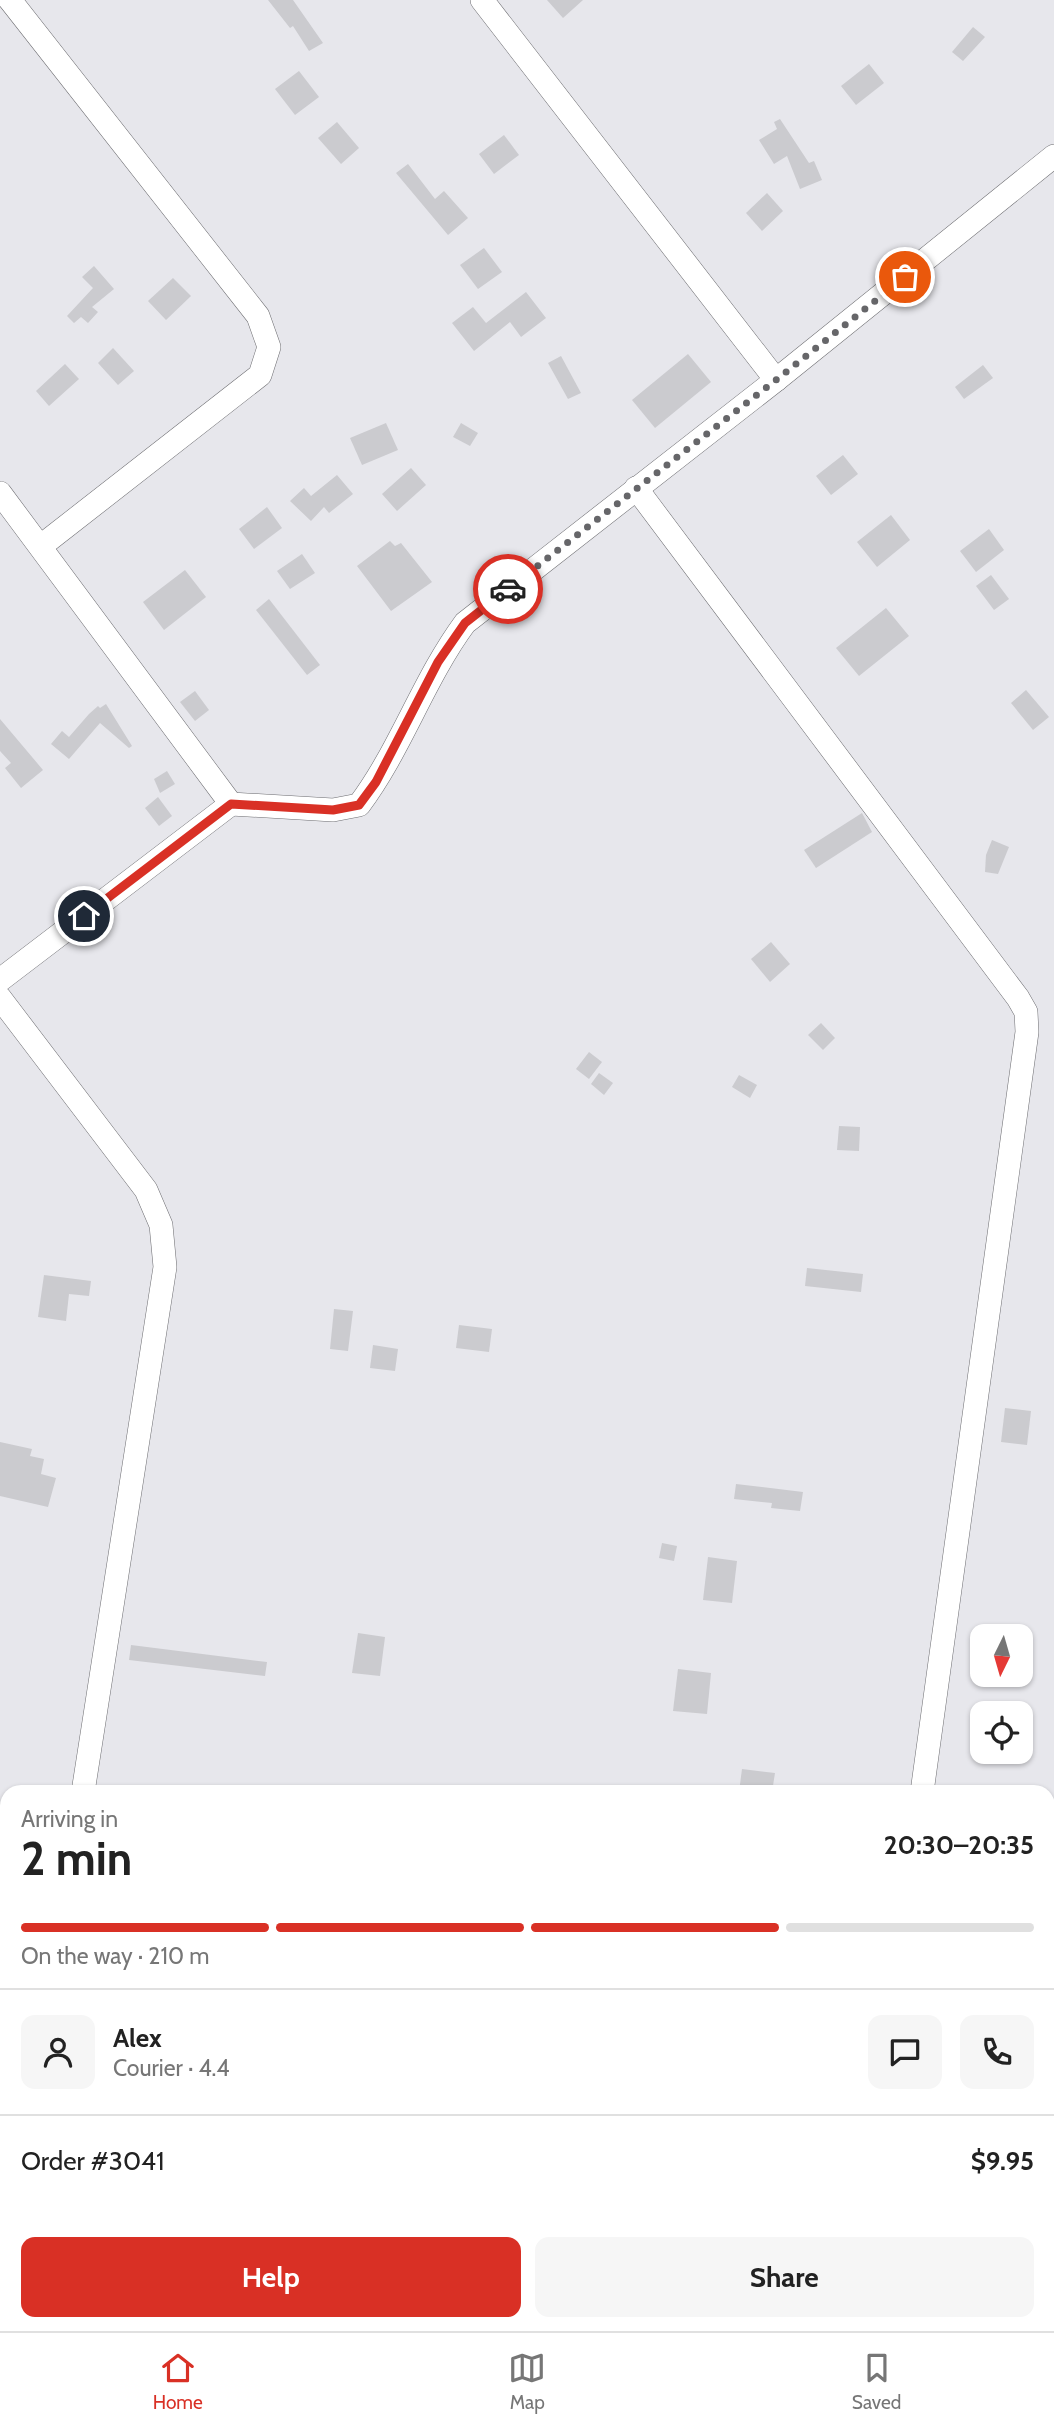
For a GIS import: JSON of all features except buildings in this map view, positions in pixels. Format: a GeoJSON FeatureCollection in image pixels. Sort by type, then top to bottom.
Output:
{"type":"FeatureCollection","features":[{"type":"Feature","properties":{"kind":"street"},"geometry":{"type":"LineString","coordinates":[[10,0],[258,316],[268,347],[260,374],[41,546]]}},
{"type":"Feature","properties":{"kind":"street"},"geometry":{"type":"LineString","coordinates":[[482,0],[776,380]]}},
{"type":"Feature","properties":{"kind":"street"},"geometry":{"type":"LineString","coordinates":[[0,980],[231,804],[333,810],[359,805],[376,782],[438,662],[465,623],[776,380],[1054,156]]}},
{"type":"Feature","properties":{"kind":"street"},"geometry":{"type":"LineString","coordinates":[[636,488],[1026,1012],[1027,1032],[923,1785]]}},
{"type":"Feature","properties":{"kind":"street"},"geometry":{"type":"LineString","coordinates":[[0,493],[231,804]]}},
{"type":"Feature","properties":{"kind":"street"},"geometry":{"type":"LineString","coordinates":[[0,998],[145,1190],[161,1225],[165,1267],[84,1785]]}},
{"type":"Feature","properties":{"kind":"way so far"},"geometry":{"type":"LineString","coordinates":[[508,589],[905,277]]}},
{"type":"Feature","properties":{"kind":"route"},"geometry":{"type":"LineString","coordinates":[[84,916],[231,804],[333,810],[359,805],[376,782],[450,643],[465,623],[508,589]]}}]}
